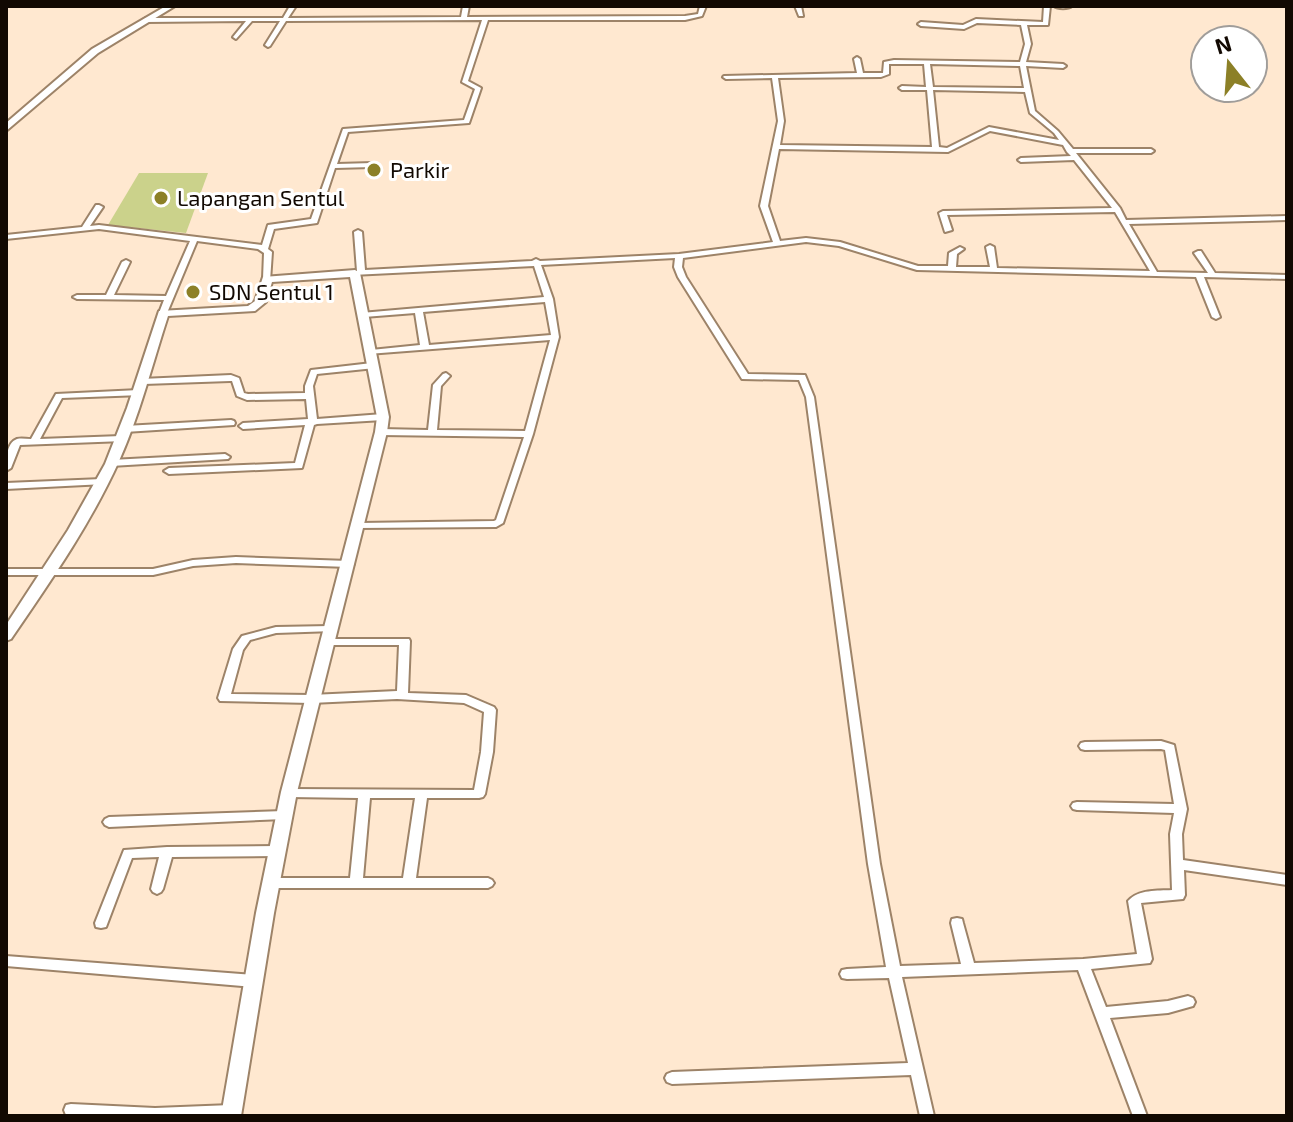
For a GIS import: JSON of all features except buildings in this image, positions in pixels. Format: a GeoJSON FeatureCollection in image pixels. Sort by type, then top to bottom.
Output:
{"type":"FeatureCollection","features":[{"type":"Feature","properties":{"kind":"street"},"geometry":{"type":"LineString","coordinates":[[6,128],[95,51],[171,6]]}},
{"type":"Feature","properties":{"kind":"street"},"geometry":{"type":"LineString","coordinates":[[268,45],[293,6]]}},
{"type":"Feature","properties":{"kind":"street"},"geometry":{"type":"LineString","coordinates":[[317,20],[322,6]]}},
{"type":"Feature","properties":{"kind":"street"},"geometry":{"type":"LineString","coordinates":[[464,18],[466,6]]}},
{"type":"Feature","properties":{"kind":"street"},"geometry":{"type":"LineString","coordinates":[[146,20],[690,18],[701,14],[703,6]]}},
{"type":"Feature","properties":{"kind":"street"},"geometry":{"type":"LineString","coordinates":[[798,6],[801,15]]}},
{"type":"Feature","properties":{"kind":"street"},"geometry":{"type":"LineString","coordinates":[[921,24],[964,27],[976,21],[1047,23],[1047,6]]}},
{"type":"Feature","properties":{"kind":"street"},"geometry":{"type":"LineString","coordinates":[[1057,6],[1069,6]]}},
{"type":"Feature","properties":{"kind":"street"},"geometry":{"type":"LineString","coordinates":[[163,313],[251,309],[260,302],[267,279],[268,252],[265,248],[271,227],[314,221],[347,129],[467,122],[478,88],[465,82],[486,18]]}},
{"type":"Feature","properties":{"kind":"street"},"geometry":{"type":"LineString","coordinates":[[236,37],[250,20]]}},
{"type":"Feature","properties":{"kind":"street"},"geometry":{"type":"LineString","coordinates":[[1024,24],[1028,44],[1023,64],[1032,112],[1063,143],[1117,210],[1155,274]]}},
{"type":"Feature","properties":{"kind":"street"},"geometry":{"type":"LineString","coordinates":[[857,59],[861,76]]}},
{"type":"Feature","properties":{"kind":"street"},"geometry":{"type":"LineString","coordinates":[[726,77],[884,75],[889,62],[1063,66]]}},
{"type":"Feature","properties":{"kind":"street"},"geometry":{"type":"LineString","coordinates":[[927,62],[936,149]]}},
{"type":"Feature","properties":{"kind":"street"},"geometry":{"type":"LineString","coordinates":[[775,76],[781,111],[777,147],[764,206],[777,242]]}},
{"type":"Feature","properties":{"kind":"street"},"geometry":{"type":"LineString","coordinates":[[902,88],[1027,90]]}},
{"type":"Feature","properties":{"kind":"street"},"geometry":{"type":"LineString","coordinates":[[777,147],[948,150],[989,129],[1063,143]]}},
{"type":"Feature","properties":{"kind":"street"},"geometry":{"type":"LineString","coordinates":[[1021,160],[1072,154],[1151,151]]}},
{"type":"Feature","properties":{"kind":"street"},"geometry":{"type":"LineString","coordinates":[[334,166],[373,165]]}},
{"type":"Feature","properties":{"kind":"street"},"geometry":{"type":"LineString","coordinates":[[85,228],[99,207]]}},
{"type":"Feature","properties":{"kind":"street"},"geometry":{"type":"LineString","coordinates":[[948,230],[943,213],[1117,210]]}},
{"type":"Feature","properties":{"kind":"street"},"geometry":{"type":"LineString","coordinates":[[1125,222],[1287,218]]}},
{"type":"Feature","properties":{"kind":"street"},"geometry":{"type":"LineString","coordinates":[[6,237],[85,228],[265,248]]}},
{"type":"Feature","properties":{"kind":"street"},"geometry":{"type":"LineString","coordinates":[[71,1110],[231,1114],[284,815],[311,699],[360,526],[382,425],[358,272],[358,232]]}},
{"type":"Feature","properties":{"kind":"street"},"geometry":{"type":"LineString","coordinates":[[6,636],[11,621],[50,571],[102,482],[142,387],[163,313],[194,240]]}},
{"type":"Feature","properties":{"kind":"street"},"geometry":{"type":"LineString","coordinates":[[267,279],[536,261],[679,256],[777,242],[823,241],[910,267],[1287,277]]}},
{"type":"Feature","properties":{"kind":"street"},"geometry":{"type":"LineString","coordinates":[[990,247],[994,270]]}},
{"type":"Feature","properties":{"kind":"street"},"geometry":{"type":"LineString","coordinates":[[952,269],[953,253],[960,249]]}},
{"type":"Feature","properties":{"kind":"street"},"geometry":{"type":"LineString","coordinates":[[1198,253],[1213,275]]}},
{"type":"Feature","properties":{"kind":"street"},"geometry":{"type":"LineString","coordinates":[[679,256],[678,267],[682,277],[745,377],[804,377],[810,397],[874,864],[894,972],[927,1116]]}},
{"type":"Feature","properties":{"kind":"street"},"geometry":{"type":"LineString","coordinates":[[360,526],[498,523],[529,434],[555,337],[549,299],[536,261]]}},
{"type":"Feature","properties":{"kind":"street"},"geometry":{"type":"LineString","coordinates":[[109,297],[126,262]]}},
{"type":"Feature","properties":{"kind":"street"},"geometry":{"type":"LineString","coordinates":[[1199,275],[1216,317]]}},
{"type":"Feature","properties":{"kind":"street"},"geometry":{"type":"LineString","coordinates":[[77,297],[169,298]]}},
{"type":"Feature","properties":{"kind":"street"},"geometry":{"type":"LineString","coordinates":[[364,315],[549,299]]}},
{"type":"Feature","properties":{"kind":"street"},"geometry":{"type":"LineString","coordinates":[[419,311],[425,348]]}},
{"type":"Feature","properties":{"kind":"street"},"geometry":{"type":"LineString","coordinates":[[169,471],[297,467],[301,464],[312,423],[310,396],[314,372],[425,348],[555,337]]}},
{"type":"Feature","properties":{"kind":"street"},"geometry":{"type":"LineString","coordinates":[[432,432],[437,385],[446,376]]}},
{"type":"Feature","properties":{"kind":"street"},"geometry":{"type":"LineString","coordinates":[[34,441],[59,396],[231,378],[236,380],[240,394],[247,397],[310,396]]}},
{"type":"Feature","properties":{"kind":"street"},"geometry":{"type":"LineString","coordinates":[[6,468],[14,444],[231,423]]}},
{"type":"Feature","properties":{"kind":"street"},"geometry":{"type":"LineString","coordinates":[[243,426],[312,423],[382,425],[432,432],[529,434]]}},
{"type":"Feature","properties":{"kind":"street"},"geometry":{"type":"LineString","coordinates":[[111,463],[225,457]]}},
{"type":"Feature","properties":{"kind":"street"},"geometry":{"type":"LineString","coordinates":[[6,486],[102,482]]}},
{"type":"Feature","properties":{"kind":"street"},"geometry":{"type":"LineString","coordinates":[[6,572],[153,572],[193,563],[236,560],[349,564]]}},
{"type":"Feature","properties":{"kind":"street"},"geometry":{"type":"LineString","coordinates":[[289,793],[469,796],[481,792],[492,714],[485,706],[466,699],[400,696],[226,699],[224,696],[238,649],[246,638],[276,630],[405,641],[400,696]]}},
{"type":"Feature","properties":{"kind":"street"},"geometry":{"type":"LineString","coordinates":[[847,974],[1145,959],[1134,901],[1142,897],[1179,895],[1176,834],[1181,809],[1178,780],[1168,747],[1085,746]]}},
{"type":"Feature","properties":{"kind":"street"},"geometry":{"type":"LineString","coordinates":[[356,881],[364,794]]}},
{"type":"Feature","properties":{"kind":"street"},"geometry":{"type":"LineString","coordinates":[[409,881],[421,795]]}},
{"type":"Feature","properties":{"kind":"street"},"geometry":{"type":"LineString","coordinates":[[1077,806],[1181,809]]}},
{"type":"Feature","properties":{"kind":"street"},"geometry":{"type":"LineString","coordinates":[[109,822],[284,815]]}},
{"type":"Feature","properties":{"kind":"street"},"geometry":{"type":"LineString","coordinates":[[101,923],[128,853],[277,851]]}},
{"type":"Feature","properties":{"kind":"street"},"geometry":{"type":"LineString","coordinates":[[157,889],[167,852]]}},
{"type":"Feature","properties":{"kind":"street"},"geometry":{"type":"LineString","coordinates":[[1177,864],[1287,880]]}},
{"type":"Feature","properties":{"kind":"street"},"geometry":{"type":"LineString","coordinates":[[272,883],[488,883]]}},
{"type":"Feature","properties":{"kind":"street"},"geometry":{"type":"LineString","coordinates":[[957,923],[969,970]]}},
{"type":"Feature","properties":{"kind":"street"},"geometry":{"type":"LineString","coordinates":[[6,961],[254,981]]}},
{"type":"Feature","properties":{"kind":"street"},"geometry":{"type":"LineString","coordinates":[[1083,964],[1140,1116]]}},
{"type":"Feature","properties":{"kind":"street"},"geometry":{"type":"LineString","coordinates":[[1101,1013],[1168,1007],[1188,1002]]}},
{"type":"Feature","properties":{"kind":"street"},"geometry":{"type":"LineString","coordinates":[[672,1078],[916,1069]]}},
{"type":"Feature","properties":{"kind":"green space","name":"Lapangan Sentul"},"geometry":{"type":"Polygon","coordinates":[[[139,173],[208,173],[186,233],[108,225],[139,173]]]}},
{"type":"Feature","properties":{"kind":"place","name":"Parkir"},"geometry":{"type":"Point","coordinates":[374,170]}},
{"type":"Feature","properties":{"kind":"place","name":"Lapangan Sentul"},"geometry":{"type":"Point","coordinates":[161,198]}},
{"type":"Feature","properties":{"kind":"place","name":"SDN Sentul 1"},"geometry":{"type":"Point","coordinates":[193,292]}}]}
